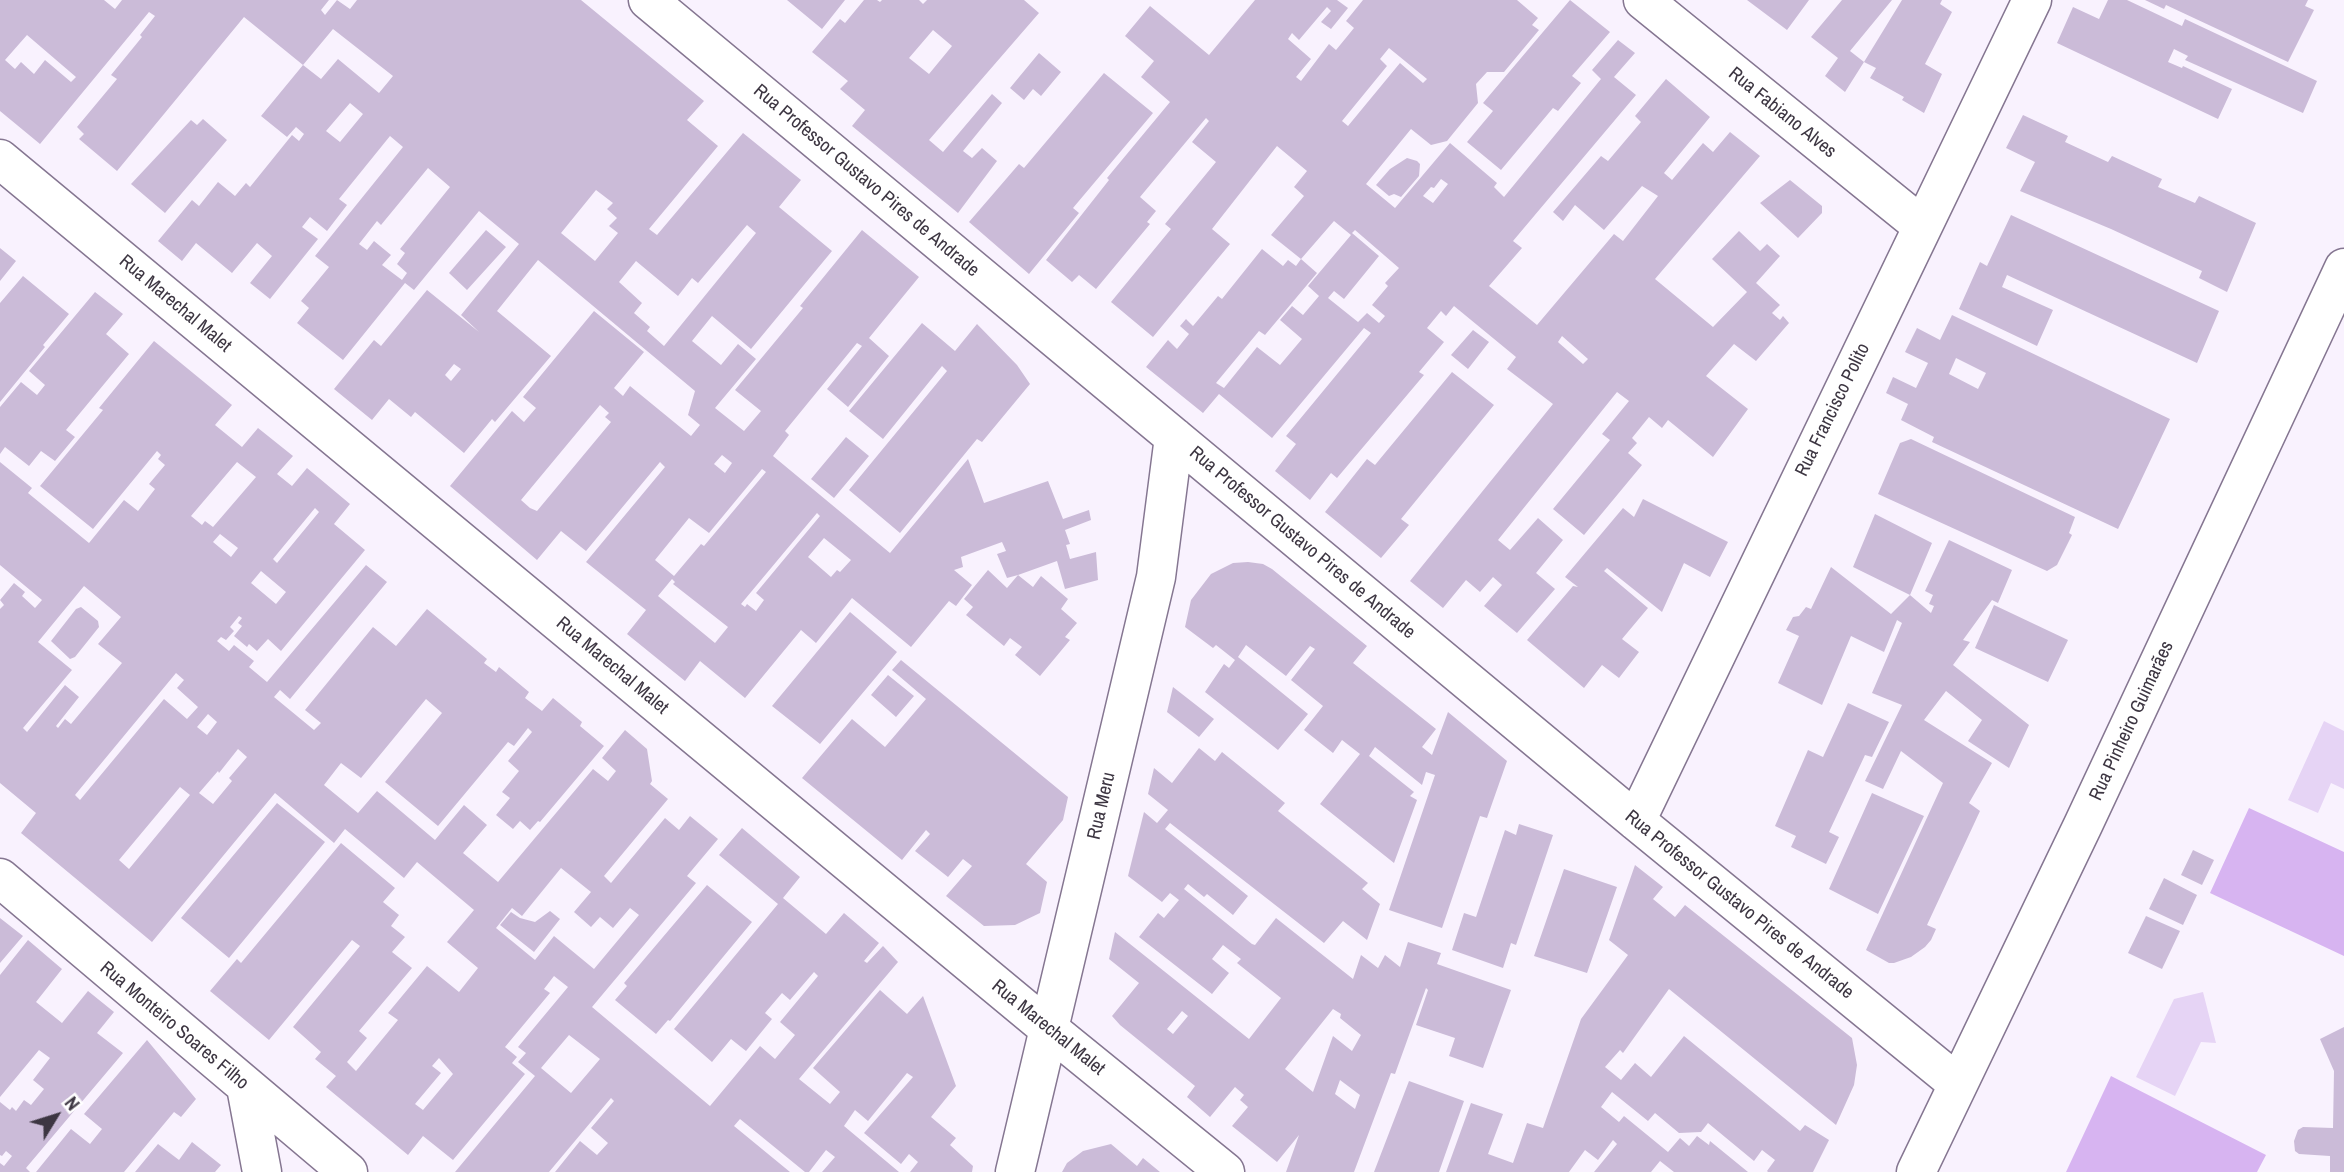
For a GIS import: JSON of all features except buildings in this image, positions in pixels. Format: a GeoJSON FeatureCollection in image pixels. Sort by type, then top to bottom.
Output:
{"type":"FeatureCollection","features":[{"type":"Feature","properties":{"kind":"street","name":"Rua Professor Gustavo Pires de Andrade"},"geometry":{"type":"LineString","coordinates":[[648,0],[1636,821],[1958,1084]]}},
{"type":"Feature","properties":{"kind":"street","name":"Rua Fabiano Alves"},"geometry":{"type":"LineString","coordinates":[[1643,0],[1922,226]]}},
{"type":"Feature","properties":{"kind":"street","name":"Rua Francisco Polito"},"geometry":{"type":"LineString","coordinates":[[1636,821],[2032,0]]}},
{"type":"Feature","properties":{"kind":"street","name":"Rua Marechal Malet"},"geometry":{"type":"LineString","coordinates":[[0,159],[1225,1172]]}},
{"type":"Feature","properties":{"kind":"street","name":"Rua Pinheiro Guimarães"},"geometry":{"type":"LineString","coordinates":[[1916,1172],[2344,268]]}},
{"type":"Feature","properties":{"kind":"street","name":"Rua Meru"},"geometry":{"type":"LineString","coordinates":[[1015,1172],[1156,577],[1174,437]]}},
{"type":"Feature","properties":{"kind":"street","name":"Rua Monteiro Soares Filho"},"geometry":{"type":"LineString","coordinates":[[0,878],[348,1172]]}},
{"type":"Feature","properties":{"kind":"street"},"geometry":{"type":"LineString","coordinates":[[246,1087],[262,1172]]}},
{"type":"Feature","properties":{"kind":"shaded area"},"geometry":{"type":"Polygon","coordinates":[[[2324,721],[2344,731],[2344,789],[2331,783],[2318,813],[2288,800],[2324,721]]]}},
{"type":"Feature","properties":{"kind":"shaded area"},"geometry":{"type":"Polygon","coordinates":[[[2249,808],[2344,852],[2344,956],[2210,893],[2249,808]]]}},
{"type":"Feature","properties":{"kind":"shaded area"},"geometry":{"type":"Polygon","coordinates":[[[2203,992],[2216,1043],[2201,1042],[2175,1096],[2136,1077],[2174,999],[2203,992]]]}},
{"type":"Feature","properties":{"kind":"shaded area"},"geometry":{"type":"Polygon","coordinates":[[[2111,1076],[2266,1155],[2257,1172],[2066,1172],[2111,1076]]]}}]}
